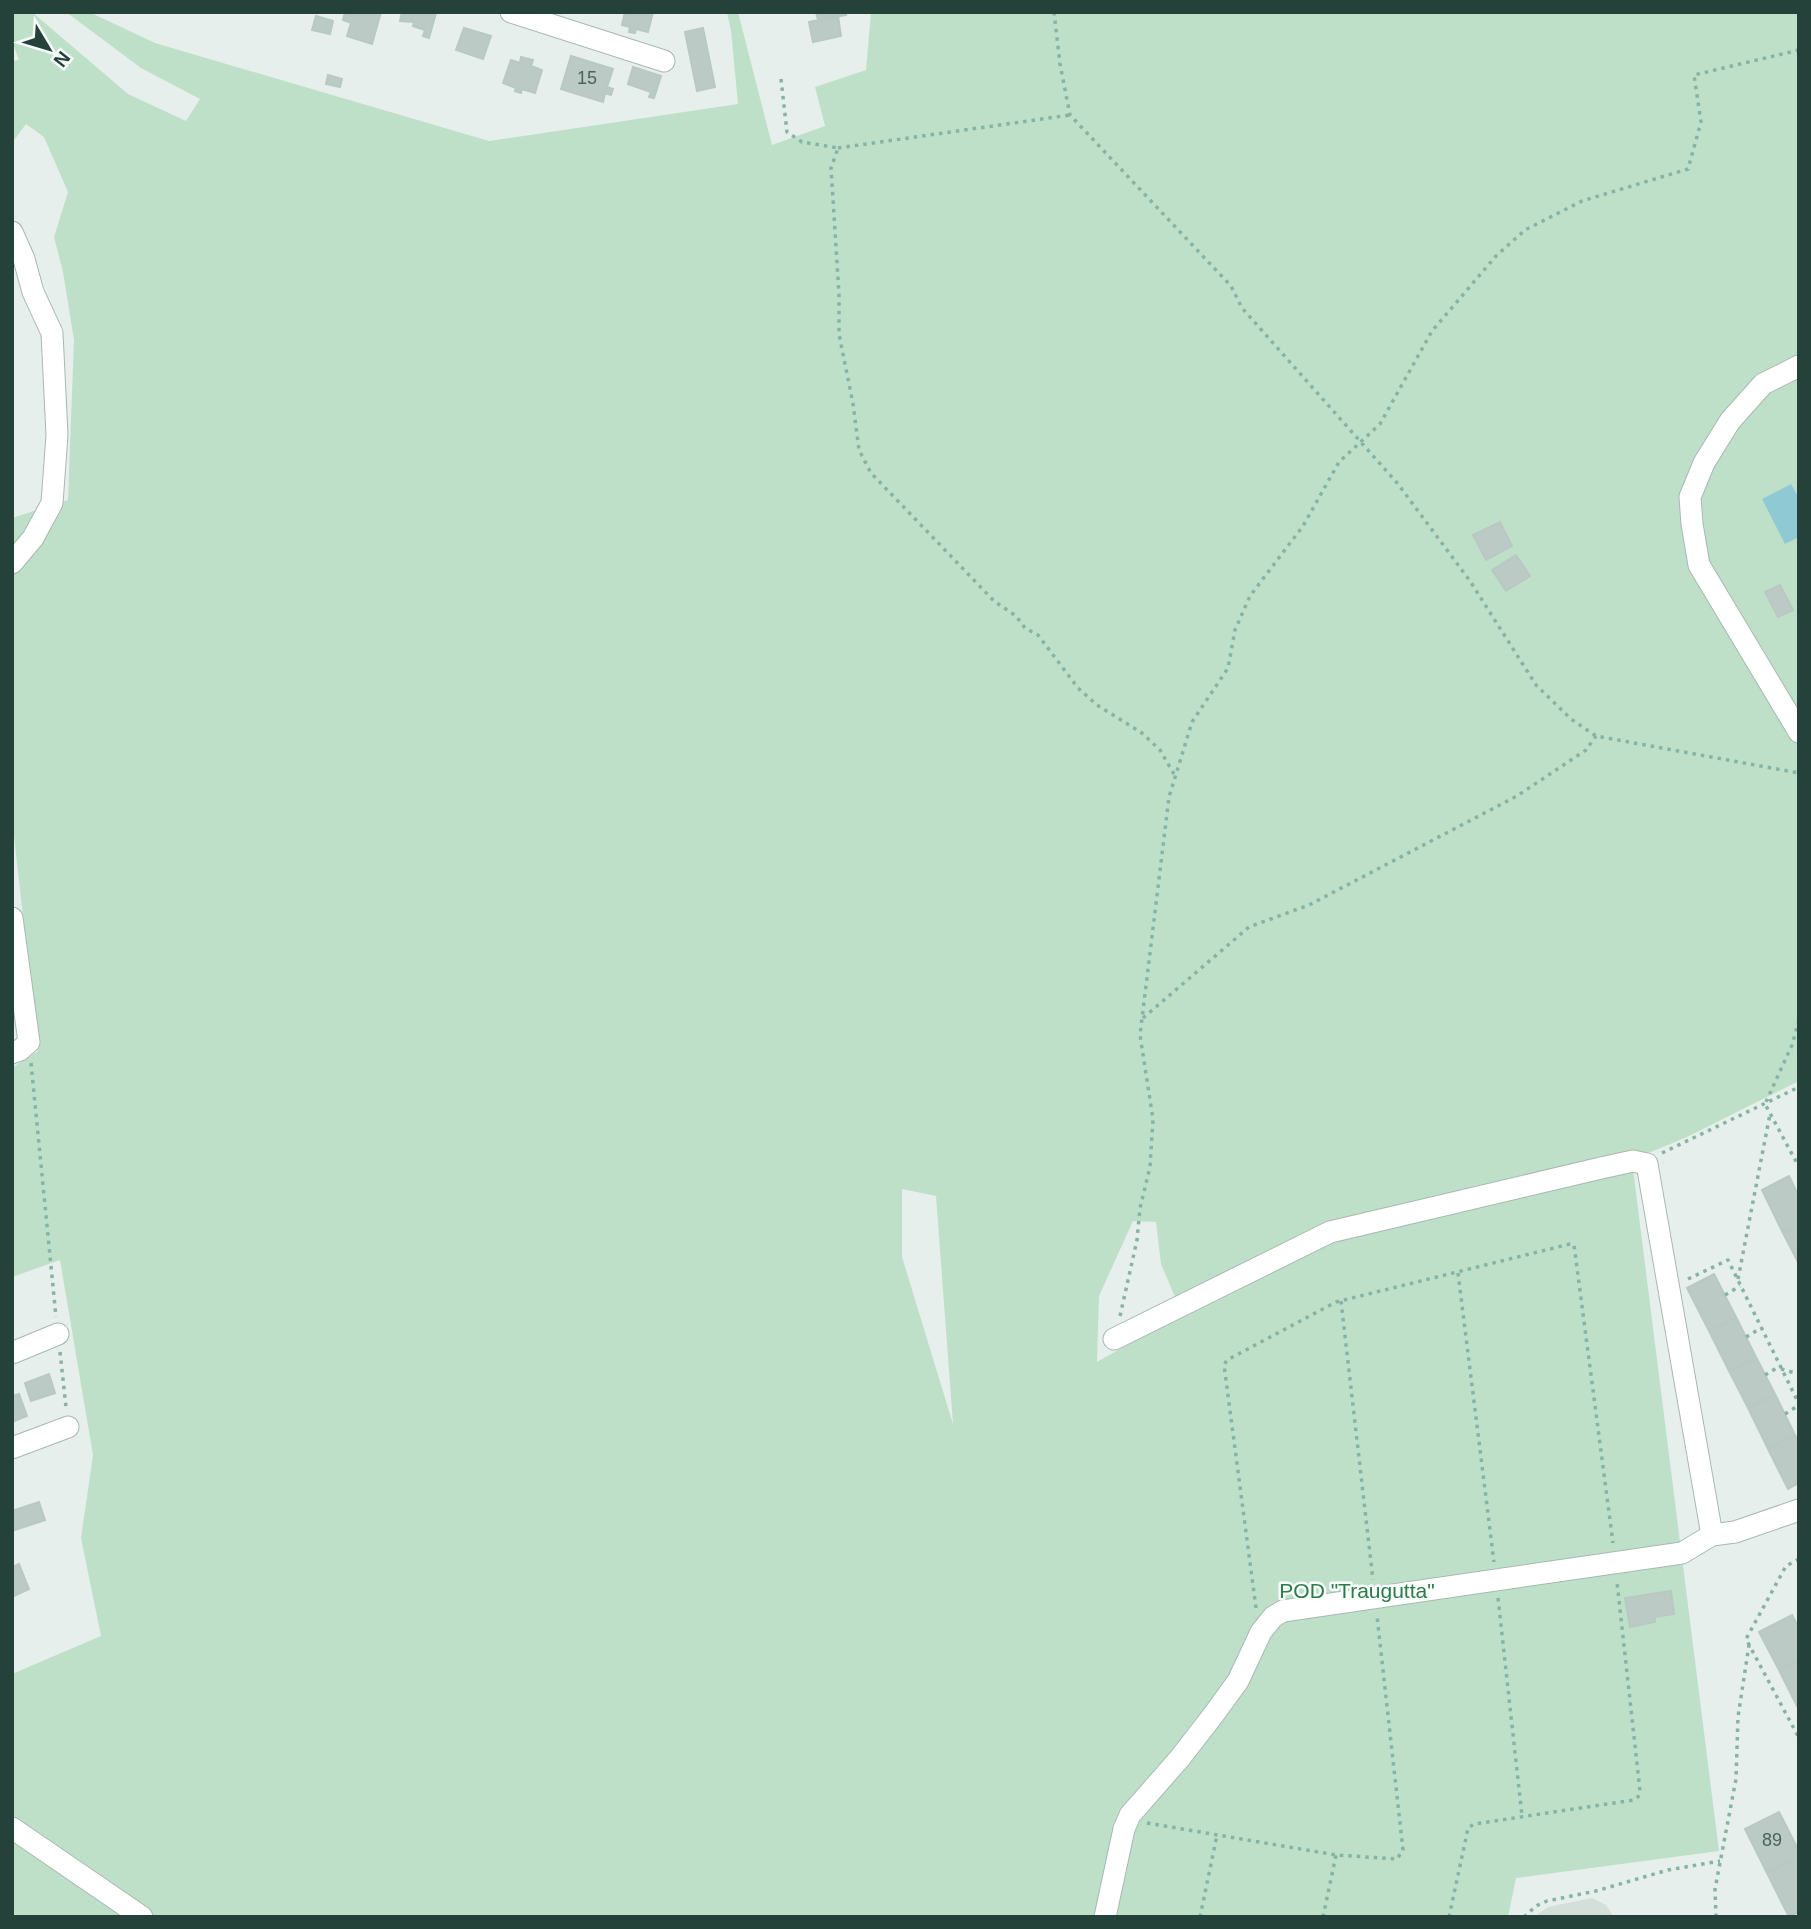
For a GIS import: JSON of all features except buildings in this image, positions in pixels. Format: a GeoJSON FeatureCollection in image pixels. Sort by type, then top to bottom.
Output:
{"type":"FeatureCollection","features":[{"type":"Feature","properties":{"kind":"street"},"geometry":{"type":"LineString","coordinates":[[511,12],[664,61]]}},
{"type":"Feature","properties":{"kind":"street"},"geometry":{"type":"LineString","coordinates":[[12,232],[24,259],[33,292],[52,333],[57,435],[52,503],[33,538],[12,563]]}},
{"type":"Feature","properties":{"kind":"street"},"geometry":{"type":"LineString","coordinates":[[1799,366],[1763,384],[1730,421],[1704,463],[1690,497],[1699,565],[1799,732]]}},
{"type":"Feature","properties":{"kind":"street"},"geometry":{"type":"LineString","coordinates":[[12,918],[21,1047]]}},
{"type":"Feature","properties":{"kind":"street"},"geometry":{"type":"LineString","coordinates":[[1114,1339],[1330,1233],[1633,1161],[1647,1164],[1712,1535]]}},
{"type":"Feature","properties":{"kind":"street"},"geometry":{"type":"LineString","coordinates":[[12,1353],[58,1334]]}},
{"type":"Feature","properties":{"kind":"street"},"geometry":{"type":"LineString","coordinates":[[12,1448],[68,1427]]}},
{"type":"Feature","properties":{"kind":"street"},"geometry":{"type":"LineString","coordinates":[[1105,1917],[1128,1819],[1214,1714],[1238,1681],[1259,1636],[1273,1617],[1283,1611],[1682,1553],[1712,1535],[1735,1532],[1799,1510]]}},
{"type":"Feature","properties":{"kind":"street"},"geometry":{"type":"LineString","coordinates":[[12,1828],[142,1917]]}},
{"type":"Feature","properties":{"kind":"path"},"geometry":{"type":"LineString","coordinates":[[1054,12],[1070,115],[1231,286],[1242,309],[1398,484],[1470,581],[1535,685],[1571,719],[1595,736],[1799,773]]}},
{"type":"Feature","properties":{"kind":"path"},"geometry":{"type":"LineString","coordinates":[[1114,1339],[1137,1240],[1140,1208],[1150,1167],[1153,1119],[1140,1035],[1168,797],[1192,722],[1228,668],[1234,630],[1250,596],[1303,526],[1339,462],[1380,424],[1432,331],[1496,256],[1525,230],[1582,201],[1688,169],[1701,122],[1694,75],[1799,50]]}},
{"type":"Feature","properties":{"kind":"path"},"geometry":{"type":"LineString","coordinates":[[781,79],[787,132],[802,142],[838,148],[1070,115]]}},
{"type":"Feature","properties":{"kind":"path"},"geometry":{"type":"LineString","coordinates":[[838,148],[831,168],[839,334],[859,450],[871,473],[994,601],[1016,616],[1025,628],[1038,635],[1078,688],[1097,705],[1142,733],[1160,750],[1174,774]]}},
{"type":"Feature","properties":{"kind":"path"},"geometry":{"type":"LineString","coordinates":[[1143,1018],[1249,927],[1309,905],[1517,796],[1586,750],[1595,736]]}},
{"type":"Feature","properties":{"kind":"path"},"geometry":{"type":"LineString","coordinates":[[1765,1104],[1792,1045],[1799,1020]]}},
{"type":"Feature","properties":{"kind":"path"},"geometry":{"type":"LineString","coordinates":[[21,1047],[68,1427]]}},
{"type":"Feature","properties":{"kind":"path"},"geometry":{"type":"LineString","coordinates":[[1647,1164],[1658,1155],[1799,1087]]}},
{"type":"Feature","properties":{"kind":"path"},"geometry":{"type":"LineString","coordinates":[[1765,1104],[1799,1167]]}},
{"type":"Feature","properties":{"kind":"path"},"geometry":{"type":"LineString","coordinates":[[1725,1295],[1739,1283],[1770,1114]]}},
{"type":"Feature","properties":{"kind":"path"},"geometry":{"type":"LineString","coordinates":[[1668,1289],[1728,1260],[1799,1405],[1784,1414]]}},
{"type":"Feature","properties":{"kind":"path"},"geometry":{"type":"LineString","coordinates":[[1259,1636],[1224,1365],[1227,1360],[1341,1301],[1458,1273],[1522,1817]]}},
{"type":"Feature","properties":{"kind":"path"},"geometry":{"type":"LineString","coordinates":[[1128,1819],[1335,1855],[1397,1859],[1404,1850],[1341,1301]]}},
{"type":"Feature","properties":{"kind":"path"},"geometry":{"type":"LineString","coordinates":[[1746,1337],[1761,1328]]}},
{"type":"Feature","properties":{"kind":"path"},"geometry":{"type":"LineString","coordinates":[[1765,1375],[1781,1367],[1799,1374]]}},
{"type":"Feature","properties":{"kind":"path"},"geometry":{"type":"LineString","coordinates":[[1799,1559],[1786,1566],[1746,1639],[1799,1738]]}},
{"type":"Feature","properties":{"kind":"path"},"geometry":{"type":"LineString","coordinates":[[1716,1917],[1715,1889],[1736,1779],[1738,1717],[1749,1645]]}},
{"type":"Feature","properties":{"kind":"path"},"geometry":{"type":"LineString","coordinates":[[1200,1917],[1217,1835]]}},
{"type":"Feature","properties":{"kind":"path"},"geometry":{"type":"LineString","coordinates":[[1323,1917],[1335,1855]]}},
{"type":"Feature","properties":{"kind":"path"},"geometry":{"type":"LineString","coordinates":[[1524,1917],[1547,1901],[1595,1891],[1668,1870],[1720,1861]]}},
{"type":"Feature","properties":{"kind":"shaded area"},"geometry":{"type":"Polygon","coordinates":[[[1592,1898],[1606,1905],[1614,1917],[1534,1917],[1548,1907],[1592,1898]]]}},
{"type":"Feature","properties":{"kind":"green space","name":"POD \"Traugutta\""},"geometry":{"type":"Polygon","coordinates":[[[12,12],[32,12],[128,94],[186,121],[200,99],[141,68],[66,12],[89,12],[155,43],[489,141],[738,104],[727,12],[738,12],[772,145],[825,126],[815,87],[866,70],[871,12],[1799,12],[1799,1081],[1651,1152],[1611,1155],[1633,1169],[1719,1851],[1516,1878],[1508,1917],[150,1917],[73,1862],[121,1917],[12,1917],[12,1674],[101,1636],[81,1538],[93,1455],[60,1260],[12,1277],[12,1068],[38,1051],[12,818],[12,518],[68,500],[74,340],[63,272],[54,237],[68,192],[44,137],[26,124],[12,143],[12,61],[19,60],[12,41],[12,12]],[[902,1189],[902,1257],[953,1424],[936,1196],[902,1189]],[[1133,1221],[1099,1296],[1097,1362],[1196,1306],[1178,1304],[1161,1264],[1156,1222],[1133,1221]]]}},
{"type":"Feature","properties":{"kind":"water"},"geometry":{"type":"Polygon","coordinates":[[[1791,484],[1799,498],[1799,537],[1785,544],[1762,499],[1791,484]]]}}]}
